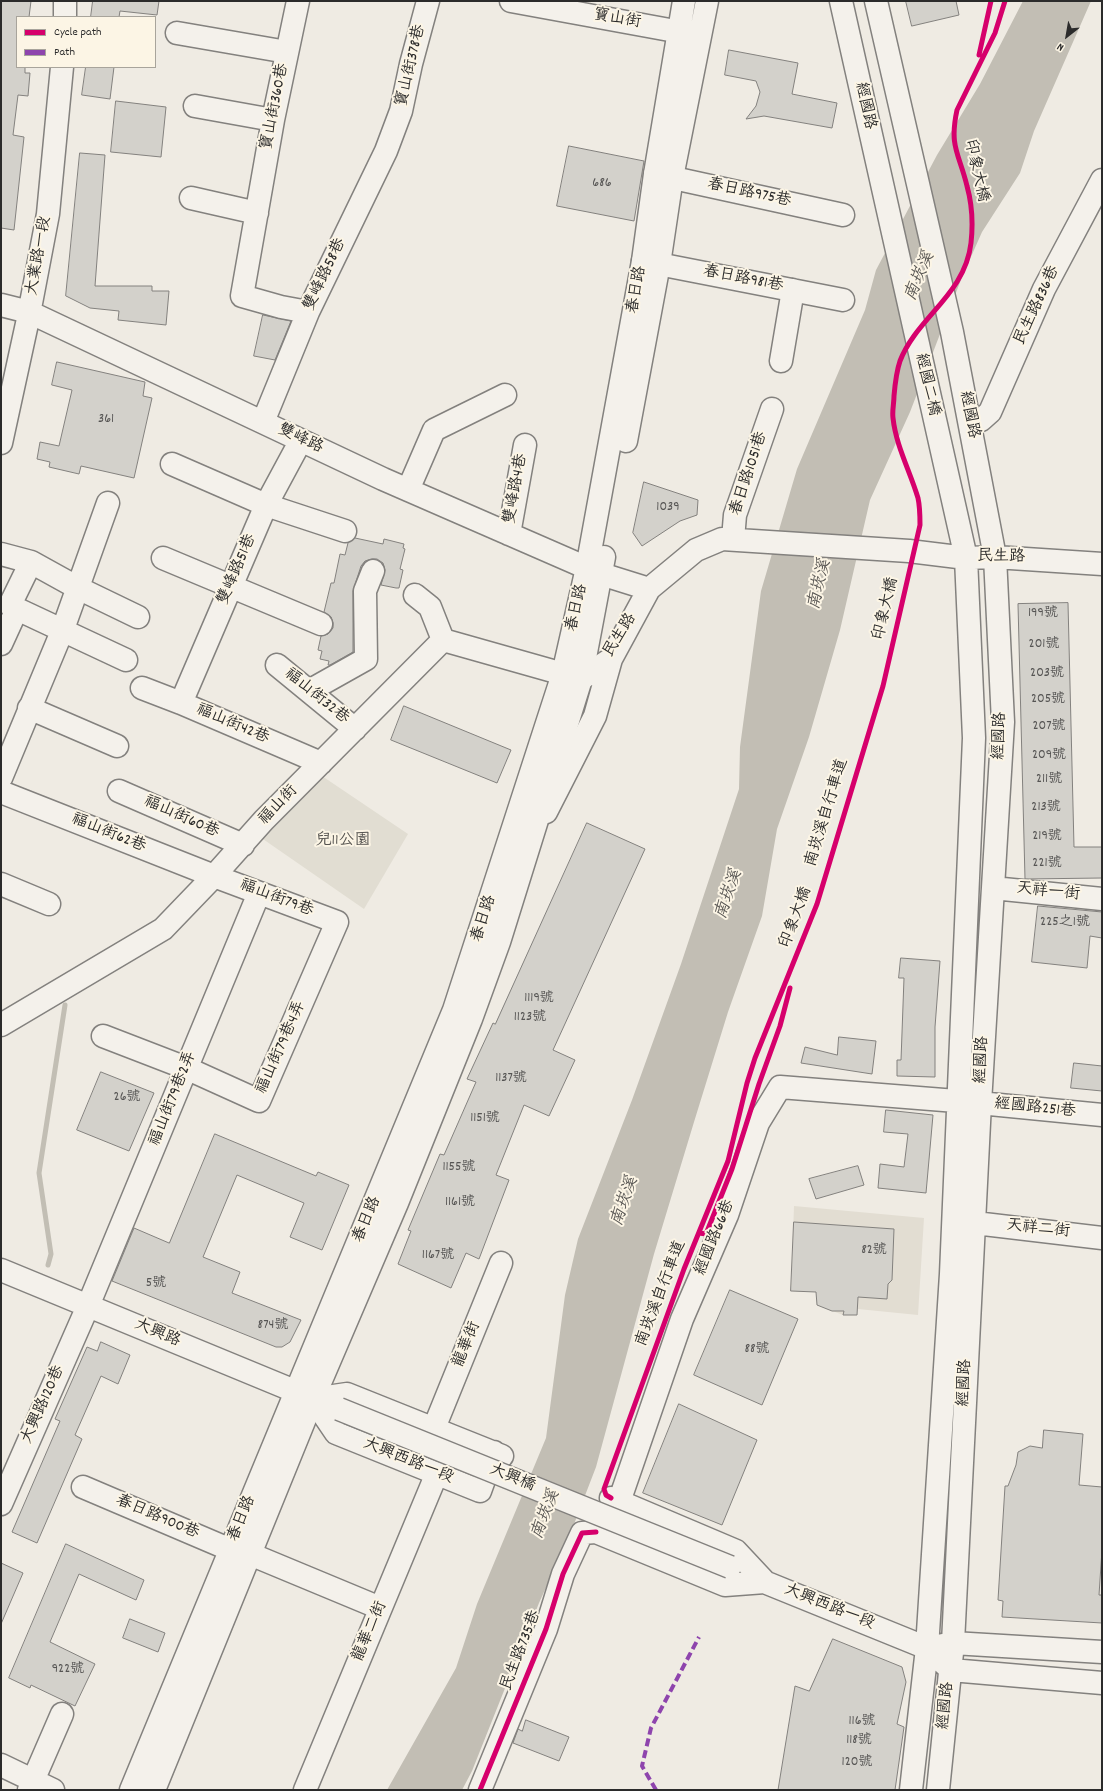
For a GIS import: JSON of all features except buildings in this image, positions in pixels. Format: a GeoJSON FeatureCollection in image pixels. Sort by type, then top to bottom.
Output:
{"type":"FeatureCollection","features":[{"type":"Feature","properties":{"kind":"street"},"geometry":{"type":"LineString","coordinates":[[65,1],[65,16]]}},
{"type":"Feature","properties":{"kind":"street","name":"寶山街360巷"},"geometry":{"type":"LineString","coordinates":[[298,1],[273,120],[242,296],[281,307],[308,312]]}},
{"type":"Feature","properties":{"kind":"street","name":"寶山街378巷"},"geometry":{"type":"LineString","coordinates":[[394,131],[401,111],[411,64],[428,1]]}},
{"type":"Feature","properties":{"kind":"street","name":"寶山街"},"geometry":{"type":"LineString","coordinates":[[511,1],[700,35]]}},
{"type":"Feature","properties":{"kind":"street","name":"春日路"},"geometry":{"type":"LineString","coordinates":[[304,1395],[397,1203],[471,1019],[499,942],[528,846],[572,676],[594,571],[651,262],[663,176],[678,31],[684,1]]}},
{"type":"Feature","properties":{"kind":"street","name":"春日路"},"geometry":{"type":"LineString","coordinates":[[663,176],[700,35],[707,1]]}},
{"type":"Feature","properties":{"kind":"street","name":"經國路"},"geometry":{"type":"LineString","coordinates":[[842,1],[892,234]]}},
{"type":"Feature","properties":{"kind":"street","name":"經國路"},"geometry":{"type":"LineString","coordinates":[[876,1],[952,332],[996,557],[1003,722],[993,888],[951,1274],[927,1648],[911,1790]]}},
{"type":"Feature","properties":{"kind":"street"},"geometry":{"type":"LineString","coordinates":[[177,33],[287,52]]}},
{"type":"Feature","properties":{"kind":"street","name":"大業路一段"},"geometry":{"type":"LineString","coordinates":[[1,443],[48,214],[62,68]]}},
{"type":"Feature","properties":{"kind":"street"},"geometry":{"type":"LineString","coordinates":[[195,106],[273,120]]}},
{"type":"Feature","properties":{"kind":"street","name":"雙峰路58巷"},"geometry":{"type":"LineString","coordinates":[[263,422],[308,312],[386,151],[394,131]]}},
{"type":"Feature","properties":{"kind":"street","name":"春日路975巷"},"geometry":{"type":"LineString","coordinates":[[663,176],[843,215]]}},
{"type":"Feature","properties":{"kind":"street","name":"民生路836巷"},"geometry":{"type":"LineString","coordinates":[[970,424],[981,420],[990,412],[1044,289],[1102,180]]}},
{"type":"Feature","properties":{"kind":"street"},"geometry":{"type":"LineString","coordinates":[[191,198],[257,213]]}},
{"type":"Feature","properties":{"kind":"street","name":"經國二橋"},"geometry":{"type":"LineString","coordinates":[[892,234],[950,489]]}},
{"type":"Feature","properties":{"kind":"street","name":"春日路981巷"},"geometry":{"type":"LineString","coordinates":[[651,262],[843,300]]}},
{"type":"Feature","properties":{"kind":"street"},"geometry":{"type":"LineString","coordinates":[[781,361],[793,290]]}},
{"type":"Feature","properties":{"kind":"street","name":"雙峰路"},"geometry":{"type":"LineString","coordinates":[[1,305],[29,312],[408,490],[594,571]]}},
{"type":"Feature","properties":{"kind":"street"},"geometry":{"type":"LineString","coordinates":[[408,490],[434,430],[505,395]]}},
{"type":"Feature","properties":{"kind":"street","name":"春日路1051巷"},"geometry":{"type":"LineString","coordinates":[[733,539],[734,515],[772,409]]}},
{"type":"Feature","properties":{"kind":"street","name":"雙峰路51巷"},"geometry":{"type":"LineString","coordinates":[[181,703],[266,505],[300,440]]}},
{"type":"Feature","properties":{"kind":"street","name":"雙峰路4巷"},"geometry":{"type":"LineString","coordinates":[[509,534],[525,445]]}},
{"type":"Feature","properties":{"kind":"street"},"geometry":{"type":"LineString","coordinates":[[172,464],[266,505],[345,531]]}},
{"type":"Feature","properties":{"kind":"street","name":"經國路"},"geometry":{"type":"LineString","coordinates":[[938,1790],[953,1643],[975,1223],[969,1102],[974,738],[966,558],[950,489]]}},
{"type":"Feature","properties":{"kind":"street"},"geometry":{"type":"LineString","coordinates":[[1,778],[29,708],[63,630],[108,503]]}},
{"type":"Feature","properties":{"kind":"street","name":"民生路"},"geometry":{"type":"LineString","coordinates":[[572,676],[611,659],[649,590],[696,550],[722,539],[763,540],[895,550],[966,558],[996,557],[1100,560]]}},
{"type":"Feature","properties":{"kind":"street"},"geometry":{"type":"LineString","coordinates":[[1,554],[31,562],[78,588],[138,617]]}},
{"type":"Feature","properties":{"kind":"street"},"geometry":{"type":"LineString","coordinates":[[163,558],[321,624]]}},
{"type":"Feature","properties":{"kind":"street"},"geometry":{"type":"LineString","coordinates":[[31,562],[10,605],[126,660]]}},
{"type":"Feature","properties":{"kind":"street"},"geometry":{"type":"LineString","coordinates":[[309,691],[366,659],[365,591],[373,571]]}},
{"type":"Feature","properties":{"kind":"street"},"geometry":{"type":"LineString","coordinates":[[594,571],[649,590]]}},
{"type":"Feature","properties":{"kind":"street"},"geometry":{"type":"LineString","coordinates":[[414,595],[430,607],[442,640],[572,676]]}},
{"type":"Feature","properties":{"kind":"street"},"geometry":{"type":"LineString","coordinates":[[1,644],[17,609]]}},
{"type":"Feature","properties":{"kind":"street","name":"福山街"},"geometry":{"type":"LineString","coordinates":[[1,1025],[163,929],[321,763],[442,640]]}},
{"type":"Feature","properties":{"kind":"street"},"geometry":{"type":"LineString","coordinates":[[528,846],[595,716],[611,659]]}},
{"type":"Feature","properties":{"kind":"street","name":"福山街32巷"},"geometry":{"type":"LineString","coordinates":[[277,665],[355,729]]}},
{"type":"Feature","properties":{"kind":"street","name":"春日路"},"geometry":{"type":"LineString","coordinates":[[154,1790],[240,1552],[304,1395],[454,1010],[572,676]]}},
{"type":"Feature","properties":{"kind":"street","name":"福山街42巷"},"geometry":{"type":"LineString","coordinates":[[142,688],[181,703],[321,763]]}},
{"type":"Feature","properties":{"kind":"street"},"geometry":{"type":"LineString","coordinates":[[29,708],[117,746]]}},
{"type":"Feature","properties":{"kind":"street","name":"福山街60巷"},"geometry":{"type":"LineString","coordinates":[[119,791],[243,844]]}},
{"type":"Feature","properties":{"kind":"street","name":"福山街62巷"},"geometry":{"type":"LineString","coordinates":[[1,792],[214,876]]}},
{"type":"Feature","properties":{"kind":"street","name":"福山街79巷"},"geometry":{"type":"LineString","coordinates":[[214,876],[337,922]]}},
{"type":"Feature","properties":{"kind":"street"},"geometry":{"type":"LineString","coordinates":[[1,884],[49,904]]}},
{"type":"Feature","properties":{"kind":"street","name":"天祥一街"},"geometry":{"type":"LineString","coordinates":[[993,888],[1102,899]]}},
{"type":"Feature","properties":{"kind":"street","name":"福山街79巷2弄"},"geometry":{"type":"LineString","coordinates":[[88,1306],[259,893]]}},
{"type":"Feature","properties":{"kind":"street","name":"福山街79巷4弄"},"geometry":{"type":"LineString","coordinates":[[186,1068],[259,1101],[337,922]]}},
{"type":"Feature","properties":{"kind":"street"},"geometry":{"type":"LineString","coordinates":[[103,1036],[186,1068]]}},
{"type":"Feature","properties":{"kind":"street","name":"經國路66巷"},"geometry":{"type":"LineString","coordinates":[[765,1582],[736,1552],[615,1500],[682,1319],[727,1215],[758,1122],[780,1087],[969,1102]]}},
{"type":"Feature","properties":{"kind":"street","name":"經國路251巷"},"geometry":{"type":"LineString","coordinates":[[969,1102],[1102,1115]]}},
{"type":"Feature","properties":{"kind":"street","name":"天祥二街"},"geometry":{"type":"LineString","coordinates":[[975,1223],[1102,1238]]}},
{"type":"Feature","properties":{"kind":"street","name":"龍華街"},"geometry":{"type":"LineString","coordinates":[[434,1428],[502,1263]]}},
{"type":"Feature","properties":{"kind":"street","name":"大興路"},"geometry":{"type":"LineString","coordinates":[[1,1270],[304,1395]]}},
{"type":"Feature","properties":{"kind":"street","name":"大興路120巷"},"geometry":{"type":"LineString","coordinates":[[1,1504],[88,1306]]}},
{"type":"Feature","properties":{"kind":"street","name":"大興西路一段"},"geometry":{"type":"LineString","coordinates":[[347,1394],[498,1454],[480,1491],[336,1433],[304,1395],[347,1394]]}},
{"type":"Feature","properties":{"kind":"street","name":"大興橋"},"geometry":{"type":"LineString","coordinates":[[304,1395],[730,1567]]}},
{"type":"Feature","properties":{"kind":"street","name":"龍華二街"},"geometry":{"type":"LineString","coordinates":[[305,1790],[437,1473]]}},
{"type":"Feature","properties":{"kind":"street","name":"春日路900巷"},"geometry":{"type":"LineString","coordinates":[[83,1487],[380,1608]]}},
{"type":"Feature","properties":{"kind":"street","name":"民生路735巷"},"geometry":{"type":"LineString","coordinates":[[480,1790],[546,1629],[563,1574],[582,1533],[596,1532],[725,1585],[765,1582]]}},
{"type":"Feature","properties":{"kind":"street","name":"春日路"},"geometry":{"type":"LineString","coordinates":[[131,1790],[240,1552]]}},
{"type":"Feature","properties":{"kind":"street","name":"大興西路一段"},"geometry":{"type":"LineString","coordinates":[[730,1567],[927,1648],[951,1670]]}},
{"type":"Feature","properties":{"kind":"street"},"geometry":{"type":"LineString","coordinates":[[927,1648],[953,1643],[1102,1652]]}},
{"type":"Feature","properties":{"kind":"street"},"geometry":{"type":"LineString","coordinates":[[951,1670],[1102,1683]]}},
{"type":"Feature","properties":{"kind":"street"},"geometry":{"type":"LineString","coordinates":[[31,1785],[62,1714]]}},
{"type":"Feature","properties":{"kind":"street"},"geometry":{"type":"LineString","coordinates":[[1,1765],[31,1785],[52,1790]]}},
{"type":"Feature","properties":{"kind":"shaded area"},"geometry":{"type":"Polygon","coordinates":[[[794,1206],[924,1218],[918,1315],[858,1309],[857,1315],[843,1315],[817,1305],[816,1292],[791,1291],[794,1206]]]}},
{"type":"Feature","properties":{"kind":"green space","name":"兒11公園"},"geometry":{"type":"Polygon","coordinates":[[[322,776],[408,834],[364,909],[260,837],[322,776]]]}},
{"type":"Feature","properties":{"kind":"water","name":"南崁溪"},"geometry":{"type":"Polygon","coordinates":[[[1023,1],[1091,1],[1034,131],[1020,173],[982,232],[962,277],[910,412],[870,500],[840,630],[809,737],[777,829],[762,916],[728,1012],[654,1254],[596,1467],[571,1532],[539,1603],[472,1771],[462,1790],[387,1790],[456,1668],[477,1604],[546,1438],[565,1295],[578,1239],[632,1100],[681,964],[739,789],[740,747],[761,591],[797,469],[865,310],[876,270],[937,155],[980,84],[1023,1]]]}},
{"type":"Feature","properties":{"kind":"waterway"},"geometry":{"type":"LineString","coordinates":[[48,1265],[51,1254],[39,1173],[65,1005]]}},
{"type":"Feature","properties":{"kind":"marked path"},"geometry":{"type":"LineString","coordinates":[[656,1790],[642,1766],[651,1728],[699,1637]]}},
{"type":"Feature","properties":{"kind":"cycle path"},"geometry":{"type":"LineString","coordinates":[[979,55],[991,1]]}},
{"type":"Feature","properties":{"kind":"cycle path","name":"印象大橋"},"geometry":{"type":"LineString","coordinates":[[611,1498],[606,1495],[604,1489],[684,1269],[728,1161],[747,1083],[755,1058],[817,904],[883,686],[920,525],[920,508],[918,498],[897,439],[893,418],[897,374],[900,361],[908,345],[917,331],[950,292],[960,277],[967,261],[972,236],[971,207],[969,193],[956,150],[954,133],[955,123],[957,110],[995,33],[1005,1]]}},
{"type":"Feature","properties":{"kind":"cycle path"},"geometry":{"type":"LineString","coordinates":[[699,1233],[706,1234],[732,1169],[759,1084],[780,1026],[790,988]]}},
{"type":"Feature","properties":{"kind":"cycle path"},"geometry":{"type":"LineString","coordinates":[[480,1790],[546,1629],[563,1574],[582,1533],[596,1532]]}}]}
